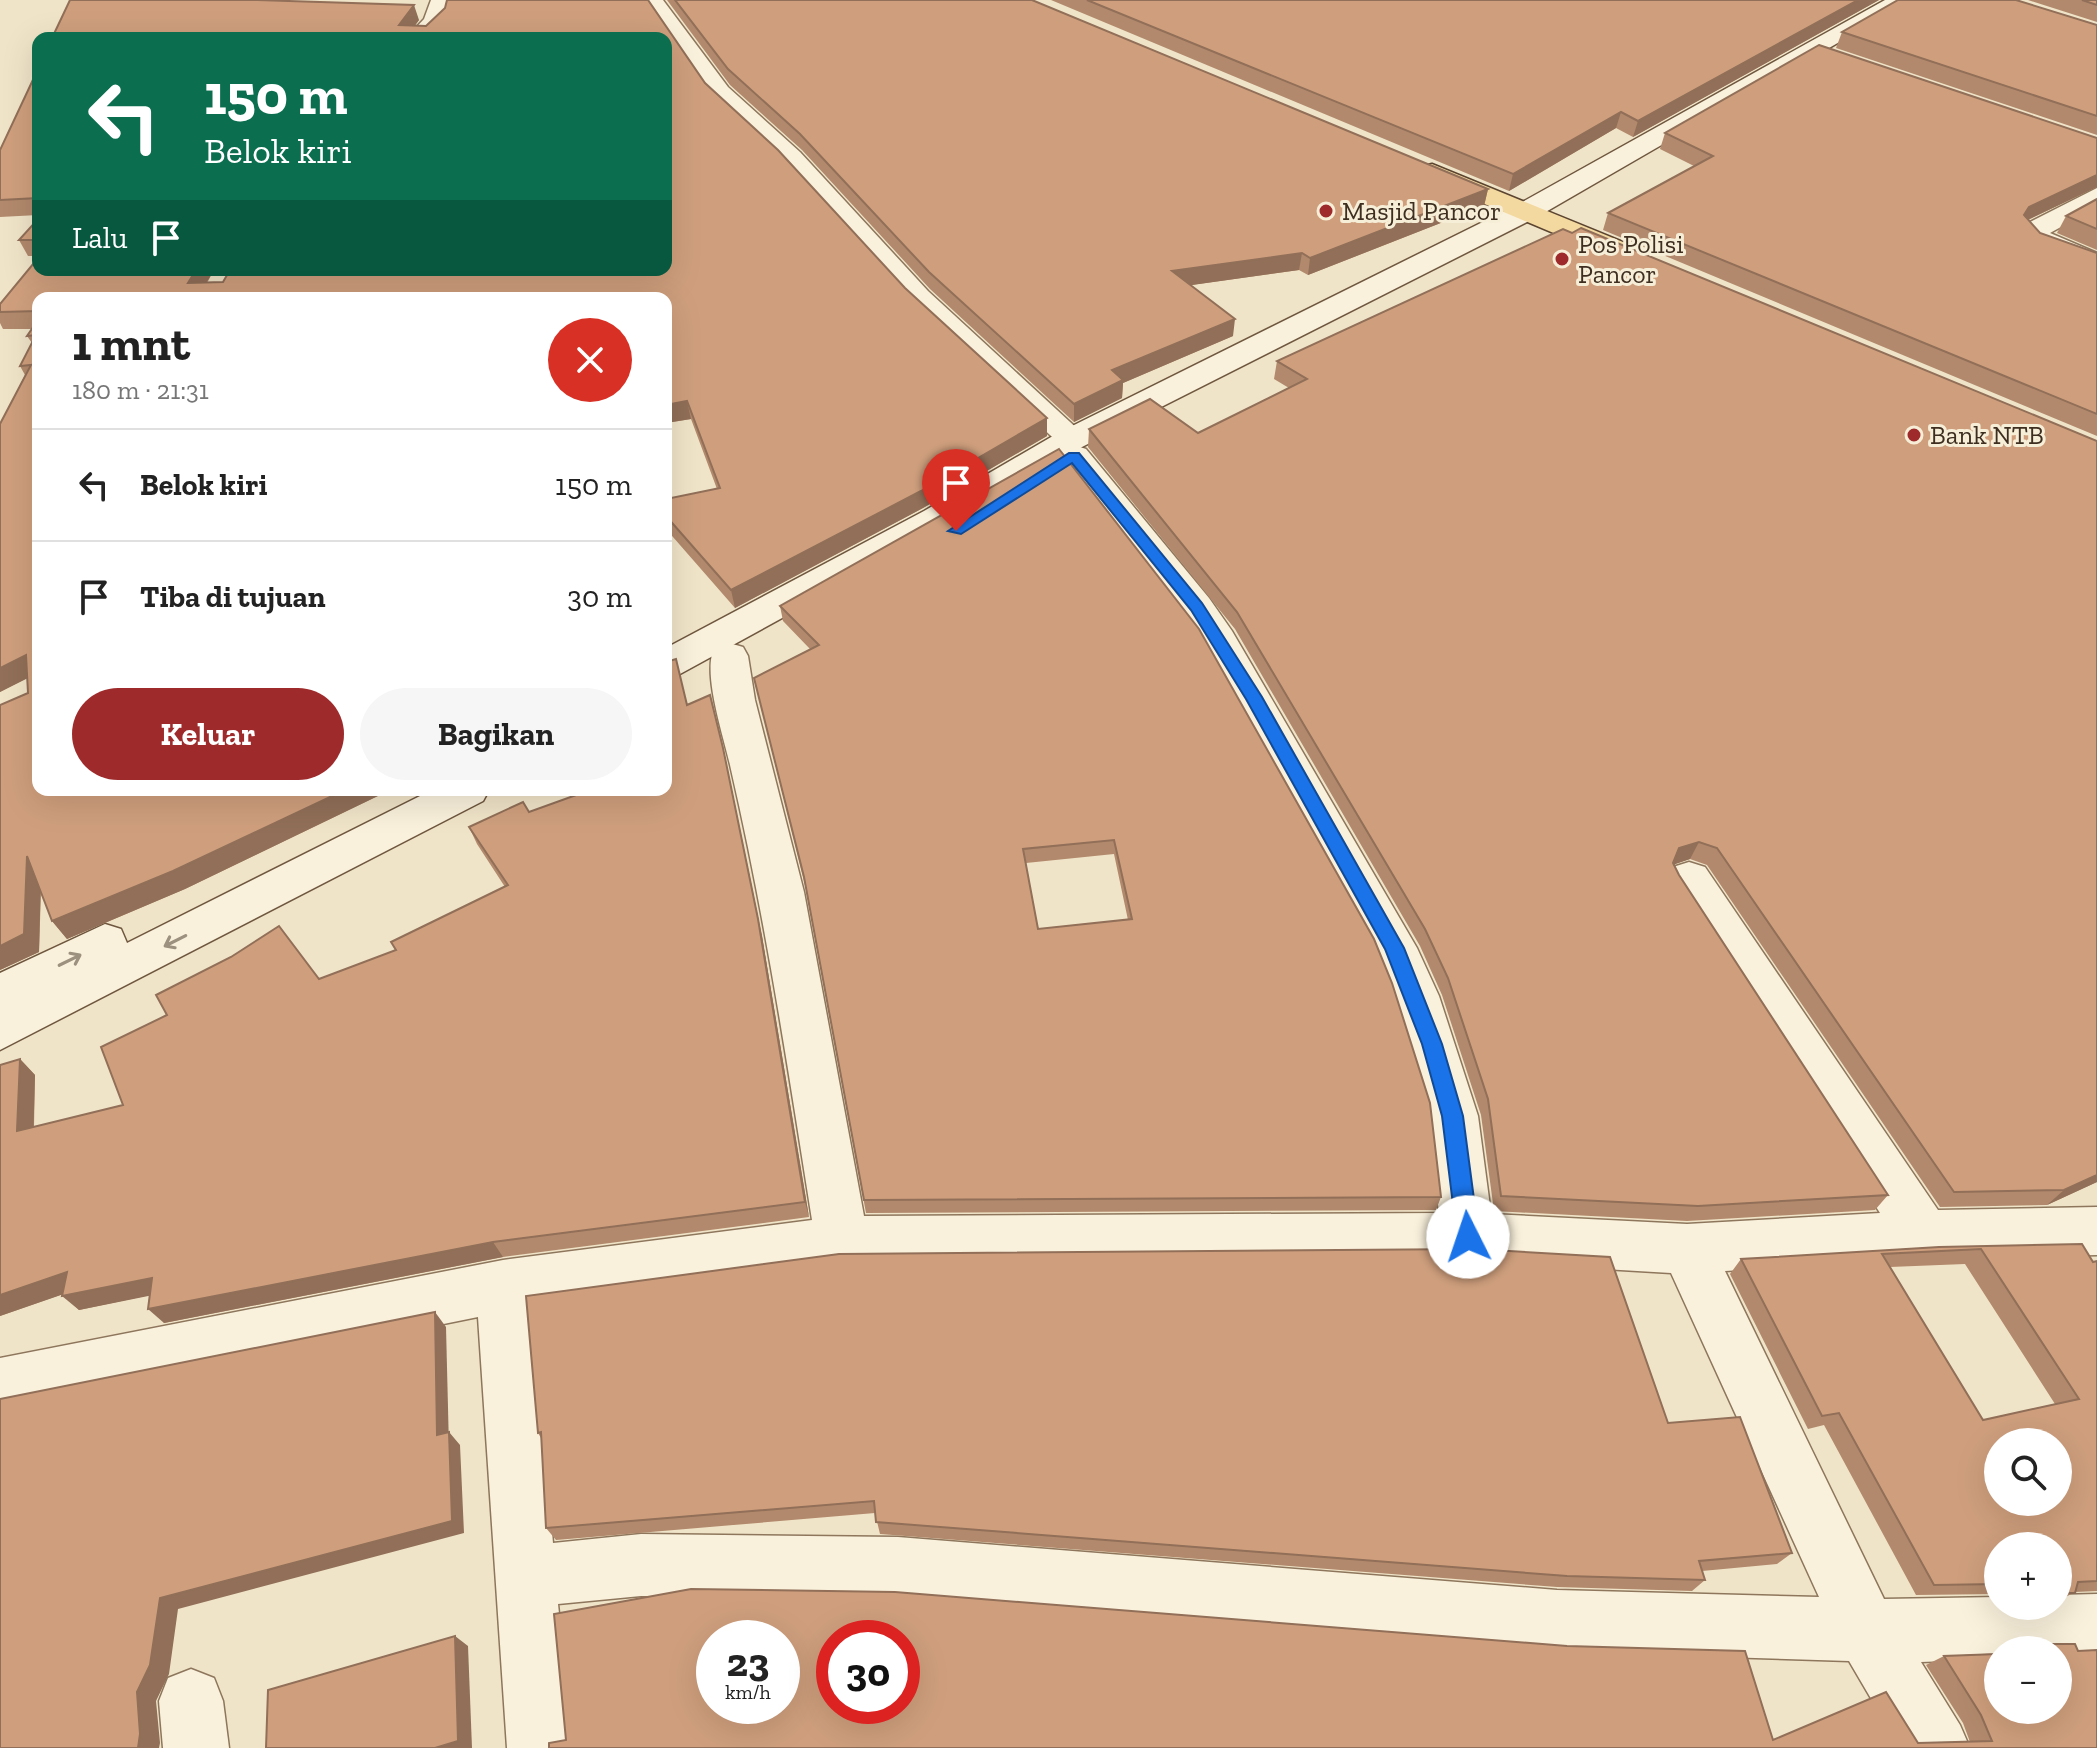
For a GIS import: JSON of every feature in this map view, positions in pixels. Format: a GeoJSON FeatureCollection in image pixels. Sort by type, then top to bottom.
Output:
{"type":"FeatureCollection","features":[{"type":"Feature","properties":{"kind":"main road"},"geometry":{"type":"LineString","coordinates":[[1401,158],[1658,267]]}},
{"type":"Feature","properties":{"kind":"street"},"geometry":{"type":"LineString","coordinates":[[426,32],[432,27],[442,0]]}},
{"type":"Feature","properties":{"kind":"street"},"geometry":{"type":"LineString","coordinates":[[652,0],[719,92],[791,158],[918,297],[1072,448],[1196,607],[1218,640],[1394,948],[1432,1044],[1453,1116],[1468,1237]]}},
{"type":"Feature","properties":{"kind":"street"},"geometry":{"type":"LineString","coordinates":[[672,686],[729,656],[1072,448],[1469,259],[1527,211],[1901,0]]}},
{"type":"Feature","properties":{"kind":"street"},"geometry":{"type":"LineString","coordinates":[[1813,50],[1843,60]]}},
{"type":"Feature","properties":{"kind":"street"},"geometry":{"type":"LineString","coordinates":[[2097,196],[2032,232],[2042,241],[2097,263]]}},
{"type":"Feature","properties":{"kind":"street"},"geometry":{"type":"LineString","coordinates":[[672,662],[946,525]]}},
{"type":"Feature","properties":{"kind":"street"},"geometry":{"type":"LineString","coordinates":[[729,656],[735,700],[782,892],[842,1241]]}},
{"type":"Feature","properties":{"kind":"street"},"geometry":{"type":"LineString","coordinates":[[0,995],[402,796]]}},
{"type":"Feature","properties":{"kind":"street"},"geometry":{"type":"LineString","coordinates":[[0,1030],[456,796]]}},
{"type":"Feature","properties":{"kind":"street"},"geometry":{"type":"LineString","coordinates":[[1689,879],[1924,1235]]}},
{"type":"Feature","properties":{"kind":"street"},"geometry":{"type":"LineString","coordinates":[[0,1386],[503,1286],[842,1241],[1468,1237],[1687,1249],[1924,1235],[2097,1231]]}},
{"type":"Feature","properties":{"kind":"street"},"geometry":{"type":"LineString","coordinates":[[1687,1249],[1866,1630],[1937,1748]]}},
{"type":"Feature","properties":{"kind":"street"},"geometry":{"type":"LineString","coordinates":[[503,1286],[540,1748]]}},
{"type":"Feature","properties":{"kind":"street"},"geometry":{"type":"LineString","coordinates":[[525,1577],[641,1565],[898,1568],[1557,1621],[1956,1631],[2097,1625]]}},
{"type":"Feature","properties":{"kind":"building"},"geometry":{"type":"Polygon","coordinates":[[[70,0],[257,0],[414,5],[399,25],[426,26],[445,8],[447,0],[648,0],[670,32],[55,32],[70,0]]]}},
{"type":"Feature","properties":{"kind":"building"},"geometry":{"type":"Polygon","coordinates":[[[675,0],[1032,0],[1488,189],[1310,258],[1302,253],[1172,271],[1235,319],[1112,370],[1123,380],[1074,404],[929,272],[800,134],[728,69],[675,0]]]}},
{"type":"Feature","properties":{"kind":"building"},"geometry":{"type":"Polygon","coordinates":[[[1087,0],[1858,0],[1638,121],[1621,112],[1513,174],[1087,0]]]}},
{"type":"Feature","properties":{"kind":"building"},"geometry":{"type":"Polygon","coordinates":[[[1898,0],[2016,0],[2097,25],[2097,116],[1842,32],[1898,0]]]}},
{"type":"Feature","properties":{"kind":"building"},"geometry":{"type":"Polygon","coordinates":[[[672,35],[705,83],[778,150],[905,288],[1047,418],[921,491],[731,590],[672,523],[672,498],[720,488],[687,401],[672,404],[672,292],[32,292],[32,311],[0,312],[0,304],[32,265],[32,276],[192,276],[188,283],[223,282],[226,276],[672,276],[672,35]]]}},
{"type":"Feature","properties":{"kind":"building"},"geometry":{"type":"Polygon","coordinates":[[[1819,45],[2097,138],[2097,175],[2029,207],[2024,215],[2040,233],[2097,253],[2097,414],[1608,213],[1713,156],[1665,133],[1819,45]]]}},
{"type":"Feature","properties":{"kind":"building"},"geometry":{"type":"Polygon","coordinates":[[[32,82],[32,198],[0,200],[0,150],[32,82]]]}},
{"type":"Feature","properties":{"kind":"building"},"geometry":{"type":"Polygon","coordinates":[[[2097,199],[2097,229],[2066,216],[2097,199]]]}},
{"type":"Feature","properties":{"kind":"building"},"geometry":{"type":"Polygon","coordinates":[[[32,226],[32,240],[19,240],[32,226]]]}},
{"type":"Feature","properties":{"kind":"building"},"geometry":{"type":"Polygon","coordinates":[[[1581,228],[2097,441],[2097,1175],[2064,1190],[1954,1192],[1717,848],[1699,842],[1679,848],[1673,863],[1679,875],[1888,1195],[1698,1206],[1501,1196],[1488,1099],[1448,978],[1425,929],[1237,612],[1089,429],[1150,399],[1198,433],[1307,379],[1277,361],[1563,229],[1572,233],[1581,228]]]}},
{"type":"Feature","properties":{"kind":"building"},"geometry":{"type":"Polygon","coordinates":[[[32,343],[32,796],[332,796],[173,871],[52,921],[27,856],[24,934],[0,946],[0,705],[28,693],[26,655],[0,668],[0,424],[31,365],[20,366],[32,343]]]}},
{"type":"Feature","properties":{"kind":"building"},"geometry":{"type":"Polygon","coordinates":[[[1059,449],[1199,629],[1374,939],[1392,983],[1430,1103],[1441,1197],[864,1200],[804,877],[754,678],[819,645],[780,606],[1059,449]],[[1114,840],[1023,849],[1038,929],[1132,919],[1114,840]]]}},
{"type":"Feature","properties":{"kind":"building"},"geometry":{"type":"Polygon","coordinates":[[[676,659],[687,705],[710,695],[758,919],[805,1202],[493,1242],[148,1309],[152,1278],[62,1296],[67,1272],[0,1295],[0,1065],[20,1059],[17,1131],[123,1105],[101,1047],[167,1015],[156,995],[231,957],[279,926],[319,979],[396,950],[391,942],[508,885],[469,827],[523,802],[529,812],[573,796],[672,796],[672,660],[676,659]]]}},
{"type":"Feature","properties":{"kind":"building"},"geometry":{"type":"Polygon","coordinates":[[[2082,1244],[2093,1262],[2097,1261],[2097,1581],[2078,1582],[2075,1593],[2072,1593],[2072,1532],[1984,1532],[1984,1584],[1934,1585],[1839,1413],[1822,1416],[1741,1259],[1939,1247],[2082,1244]],[[1981,1249],[1882,1254],[1983,1420],[2079,1399],[1981,1249]]]}},
{"type":"Feature","properties":{"kind":"building"},"geometry":{"type":"Polygon","coordinates":[[[1475,1249],[1610,1257],[1668,1423],[1740,1417],[1792,1553],[1699,1561],[1705,1580],[1567,1576],[876,1522],[874,1501],[546,1528],[541,1432],[538,1433],[526,1296],[839,1254],[1475,1249]]]}},
{"type":"Feature","properties":{"kind":"building"},"geometry":{"type":"Polygon","coordinates":[[[435,1312],[437,1435],[449,1432],[452,1521],[160,1598],[150,1665],[137,1692],[138,1748],[0,1748],[0,1399],[435,1312]]]}},
{"type":"Feature","properties":{"kind":"building"},"geometry":{"type":"Polygon","coordinates":[[[691,1589],[895,1592],[1567,1646],[1745,1651],[1773,1740],[1886,1692],[1918,1743],[1992,1741],[1985,1724],[2072,1724],[2072,1644],[2078,1651],[2097,1650],[2097,1748],[549,1748],[549,1743],[566,1740],[554,1614],[691,1589]]]}},
{"type":"Feature","properties":{"kind":"building"},"geometry":{"type":"Polygon","coordinates":[[[455,1636],[458,1741],[435,1748],[266,1748],[268,1690],[455,1636]]]}},
{"type":"Feature","properties":{"kind":"building"},"geometry":{"type":"Polygon","coordinates":[[[1984,1655],[1984,1722],[1981,1715],[1944,1656],[1984,1655]]]}},
{"type":"Feature","properties":{"kind":"place","name":"Masjid Pancor"},"geometry":{"type":"Point","coordinates":[1326,211]}},
{"type":"Feature","properties":{"kind":"place","name":"Pos Polisi Pancor"},"geometry":{"type":"Point","coordinates":[1562,259]}},
{"type":"Feature","properties":{"kind":"place","name":"Bank NTB"},"geometry":{"type":"Point","coordinates":[1914,435]}},
{"type":"Feature","properties":{"kind":"route"},"geometry":{"type":"LineString","coordinates":[[956,531],[1074,456],[1196,607],[1254,697],[1394,948],[1415,996],[1453,1116],[1468,1237]]}}]}
